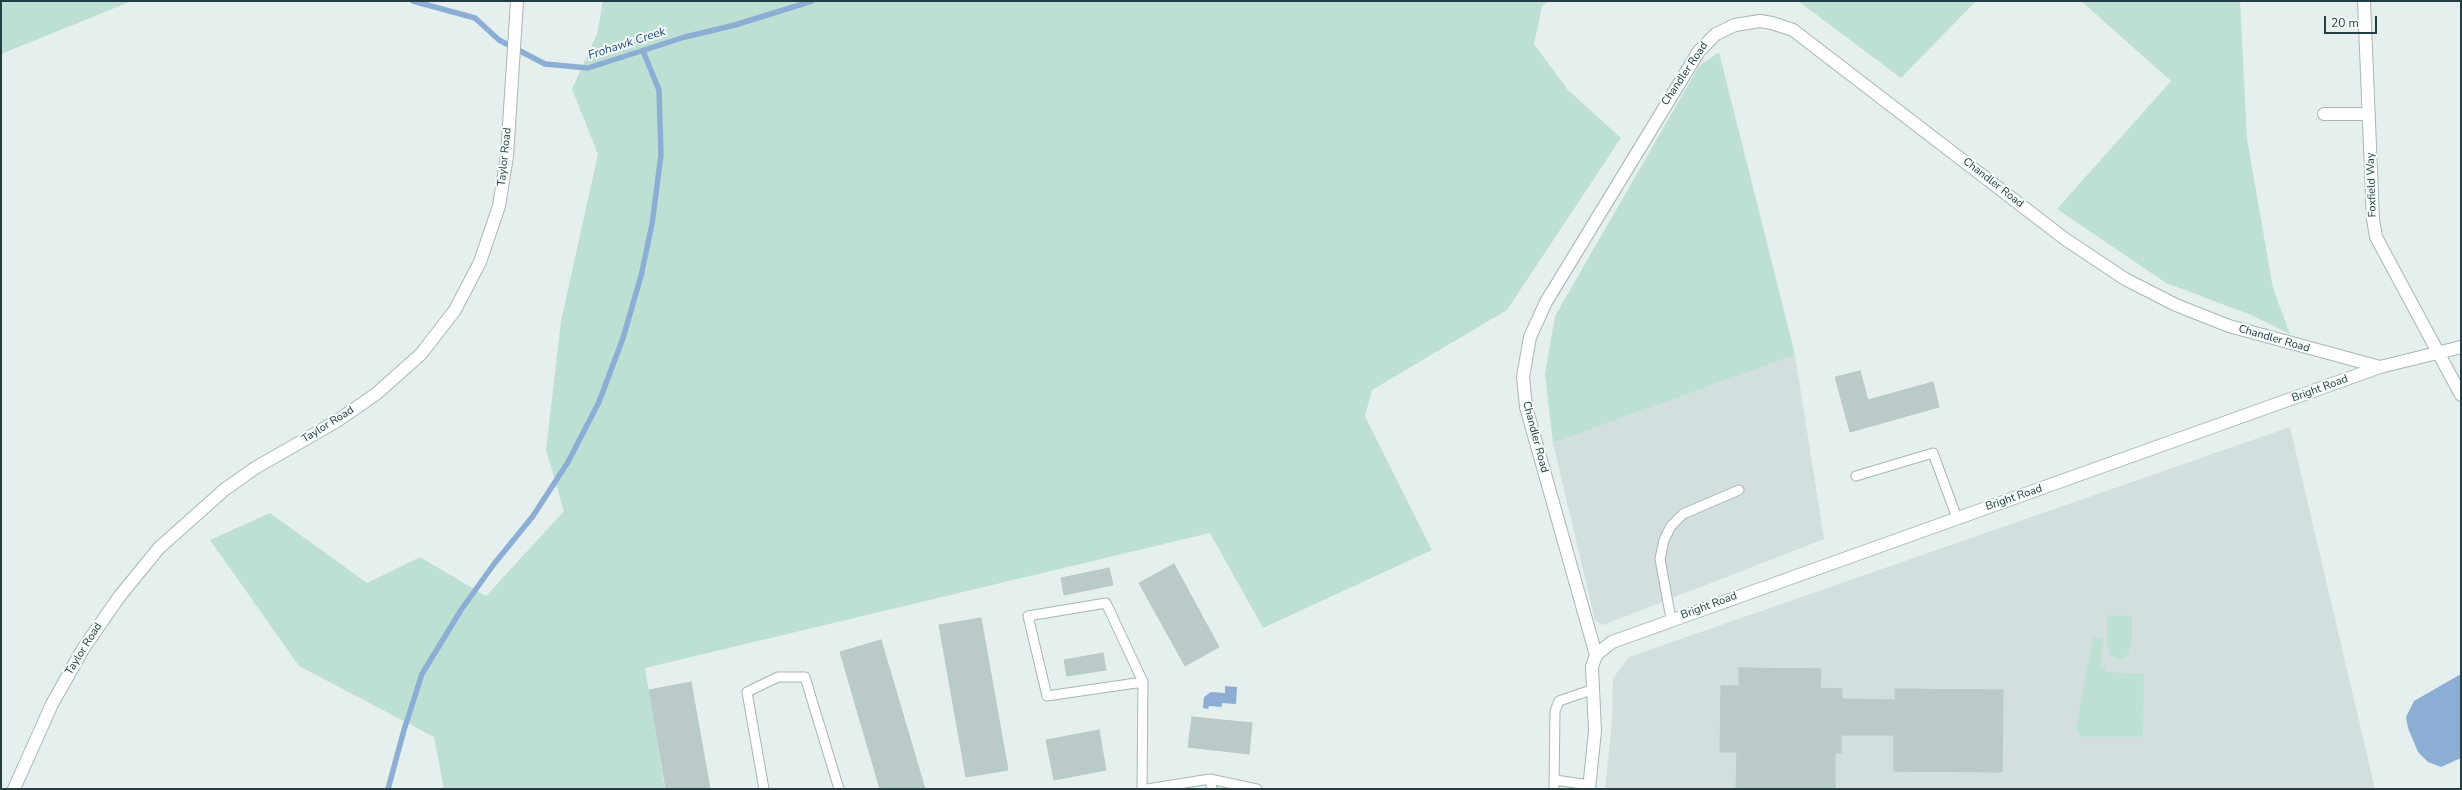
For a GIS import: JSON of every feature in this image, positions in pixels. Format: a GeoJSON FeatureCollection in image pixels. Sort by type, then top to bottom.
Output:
{"type":"FeatureCollection","features":[{"type":"Feature","properties":{"kind":"street","name":"Taylor Road"},"geometry":{"type":"LineString","coordinates":[[14,789],[52,704],[83,649],[119,597],[159,548],[224,490],[256,468],[338,421],[376,394],[421,354],[456,310],[480,262],[499,206],[507,156],[517,1]]}},
{"type":"Feature","properties":{"kind":"street","name":"Foxfield Way"},"geometry":{"type":"LineString","coordinates":[[2364,1],[2373,219],[2376,237],[2461,395]]}},
{"type":"Feature","properties":{"kind":"street","name":"Chandler Road"},"geometry":{"type":"LineString","coordinates":[[1590,787],[1595,731],[1592,667],[1596,655],[1526,407],[1523,377],[1527,349],[1534,324],[1546,302],[1699,51],[1716,34],[1735,25],[1760,21],[1772,23],[1793,30],[2065,239],[2125,279],[2176,305],[2229,326],[2380,367]]}},
{"type":"Feature","properties":{"kind":"street"},"geometry":{"type":"LineString","coordinates":[[2324,114],[2369,114]]}},
{"type":"Feature","properties":{"kind":"street"},"geometry":{"type":"LineString","coordinates":[[2438,354],[2461,347]]}},
{"type":"Feature","properties":{"kind":"street","name":"Bright Road"},"geometry":{"type":"LineString","coordinates":[[1596,655],[1612,642],[1671,619],[2380,367],[2438,354]]}},
{"type":"Feature","properties":{"kind":"lane"},"geometry":{"type":"LineString","coordinates":[[1856,476],[1933,454],[1957,518]]}},
{"type":"Feature","properties":{"kind":"lane"},"geometry":{"type":"LineString","coordinates":[[1671,619],[1660,558],[1664,540],[1671,526],[1684,514],[1739,490]]}},
{"type":"Feature","properties":{"kind":"lane"},"geometry":{"type":"LineString","coordinates":[[1142,789],[1143,682],[1106,602],[1028,616],[1047,696],[1143,682]]}},
{"type":"Feature","properties":{"kind":"lane"},"geometry":{"type":"LineString","coordinates":[[764,789],[747,692],[778,677],[805,677],[839,789]]}},
{"type":"Feature","properties":{"kind":"lane"},"geometry":{"type":"LineString","coordinates":[[1590,787],[1554,785],[1554,711],[1559,701],[1594,689]]}},
{"type":"Feature","properties":{"kind":"lane"},"geometry":{"type":"LineString","coordinates":[[1210,779],[1212,789]]}},
{"type":"Feature","properties":{"kind":"lane"},"geometry":{"type":"LineString","coordinates":[[1146,789],[1210,779],[1257,789]]}},
{"type":"Feature","properties":{"kind":"shaded area"},"geometry":{"type":"Polygon","coordinates":[[[1795,355],[1824,539],[1603,625],[1595,620],[1553,443],[1795,355]]]}},
{"type":"Feature","properties":{"kind":"shaded area"},"geometry":{"type":"Polygon","coordinates":[[[2290,427],[2375,789],[1605,789],[1612,722],[1613,678],[1629,657],[2290,427]]]}},
{"type":"Feature","properties":{"kind":"green space"},"geometry":{"type":"Polygon","coordinates":[[[1,1],[132,1],[1,54],[1,1]]]}},
{"type":"Feature","properties":{"kind":"green space"},"geometry":{"type":"Polygon","coordinates":[[[603,1],[1548,1],[1542,6],[1534,44],[1568,90],[1621,138],[1507,310],[1372,390],[1365,416],[1432,550],[1263,628],[1210,533],[645,668],[665,789],[444,789],[434,737],[299,666],[210,540],[270,513],[367,583],[420,557],[486,596],[564,511],[546,450],[561,321],[598,154],[572,89],[597,34],[603,1]]]}},
{"type":"Feature","properties":{"kind":"green space"},"geometry":{"type":"Polygon","coordinates":[[[1798,1],[1976,1],[1901,78],[1798,1]]]}},
{"type":"Feature","properties":{"kind":"green space"},"geometry":{"type":"Polygon","coordinates":[[[2081,1],[2240,1],[2247,139],[2273,288],[2290,334],[2251,315],[2166,283],[2057,209],[2171,81],[2081,1]]]}},
{"type":"Feature","properties":{"kind":"green space"},"geometry":{"type":"Polygon","coordinates":[[[1719,52],[1795,355],[1553,443],[1545,374],[1555,316],[1699,66],[1719,52]]]}},
{"type":"Feature","properties":{"kind":"green space"},"geometry":{"type":"Polygon","coordinates":[[[2107,615],[2132,616],[2132,642],[2127,656],[2120,660],[2111,656],[2107,645],[2107,615]]]}},
{"type":"Feature","properties":{"kind":"green space"},"geometry":{"type":"Polygon","coordinates":[[[2093,637],[2103,638],[2101,667],[2106,667],[2105,672],[2144,674],[2143,737],[2080,737],[2076,728],[2093,637]]]}},
{"type":"Feature","properties":{"kind":"water"},"geometry":{"type":"Polygon","coordinates":[[[2461,674],[2461,758],[2441,767],[2428,762],[2418,752],[2408,728],[2406,717],[2414,701],[2461,674]]]}},
{"type":"Feature","properties":{"kind":"water"},"geometry":{"type":"Polygon","coordinates":[[[1225,686],[1237,687],[1236,704],[1222,703],[1222,707],[1209,706],[1208,709],[1203,708],[1204,697],[1211,692],[1225,693],[1225,686]]]}},
{"type":"Feature","properties":{"kind":"building"},"geometry":{"type":"Polygon","coordinates":[[[1860,371],[1868,400],[1933,382],[1939,407],[1850,432],[1835,377],[1860,371]]]}},
{"type":"Feature","properties":{"kind":"building"},"geometry":{"type":"Polygon","coordinates":[[[1174,564],[1219,647],[1185,666],[1139,583],[1174,564]]]}},
{"type":"Feature","properties":{"kind":"building"},"geometry":{"type":"Polygon","coordinates":[[[1109,568],[1113,585],[1064,595],[1061,578],[1109,568]]]}},
{"type":"Feature","properties":{"kind":"building"},"geometry":{"type":"Polygon","coordinates":[[[981,618],[1008,770],[966,777],[939,625],[981,618]]]}},
{"type":"Feature","properties":{"kind":"building"},"geometry":{"type":"Polygon","coordinates":[[[881,640],[925,789],[880,789],[840,652],[881,640]]]}},
{"type":"Feature","properties":{"kind":"building"},"geometry":{"type":"Polygon","coordinates":[[[1103,653],[1106,670],[1067,676],[1064,660],[1103,653]]]}},
{"type":"Feature","properties":{"kind":"building"},"geometry":{"type":"Polygon","coordinates":[[[1739,668],[1821,669],[1820,688],[1842,689],[1842,699],[1895,700],[1895,689],[2003,690],[2002,772],[1894,771],[1894,735],[1841,735],[1841,753],[1835,753],[1835,789],[1736,789],[1737,752],[1720,752],[1721,686],[1739,686],[1739,668]]]}},
{"type":"Feature","properties":{"kind":"building"},"geometry":{"type":"Polygon","coordinates":[[[691,682],[710,789],[666,789],[649,690],[691,682]]]}},
{"type":"Feature","properties":{"kind":"building"},"geometry":{"type":"Polygon","coordinates":[[[1192,717],[1252,723],[1249,754],[1188,747],[1192,717]]]}},
{"type":"Feature","properties":{"kind":"building"},"geometry":{"type":"Polygon","coordinates":[[[1099,730],[1106,770],[1054,780],[1046,740],[1099,730]]]}},
{"type":"Feature","properties":{"kind":"waterway","name":"Frohawk Creek"},"geometry":{"type":"LineString","coordinates":[[413,1],[475,18],[499,40],[545,64],[588,68],[685,37],[735,25],[812,1]]}},
{"type":"Feature","properties":{"kind":"waterway"},"geometry":{"type":"LineString","coordinates":[[388,789],[404,730],[422,674],[461,610],[494,564],[533,516],[568,462],[599,402],[623,338],[641,276],[652,224],[661,155],[659,90],[643,51]]}}]}
